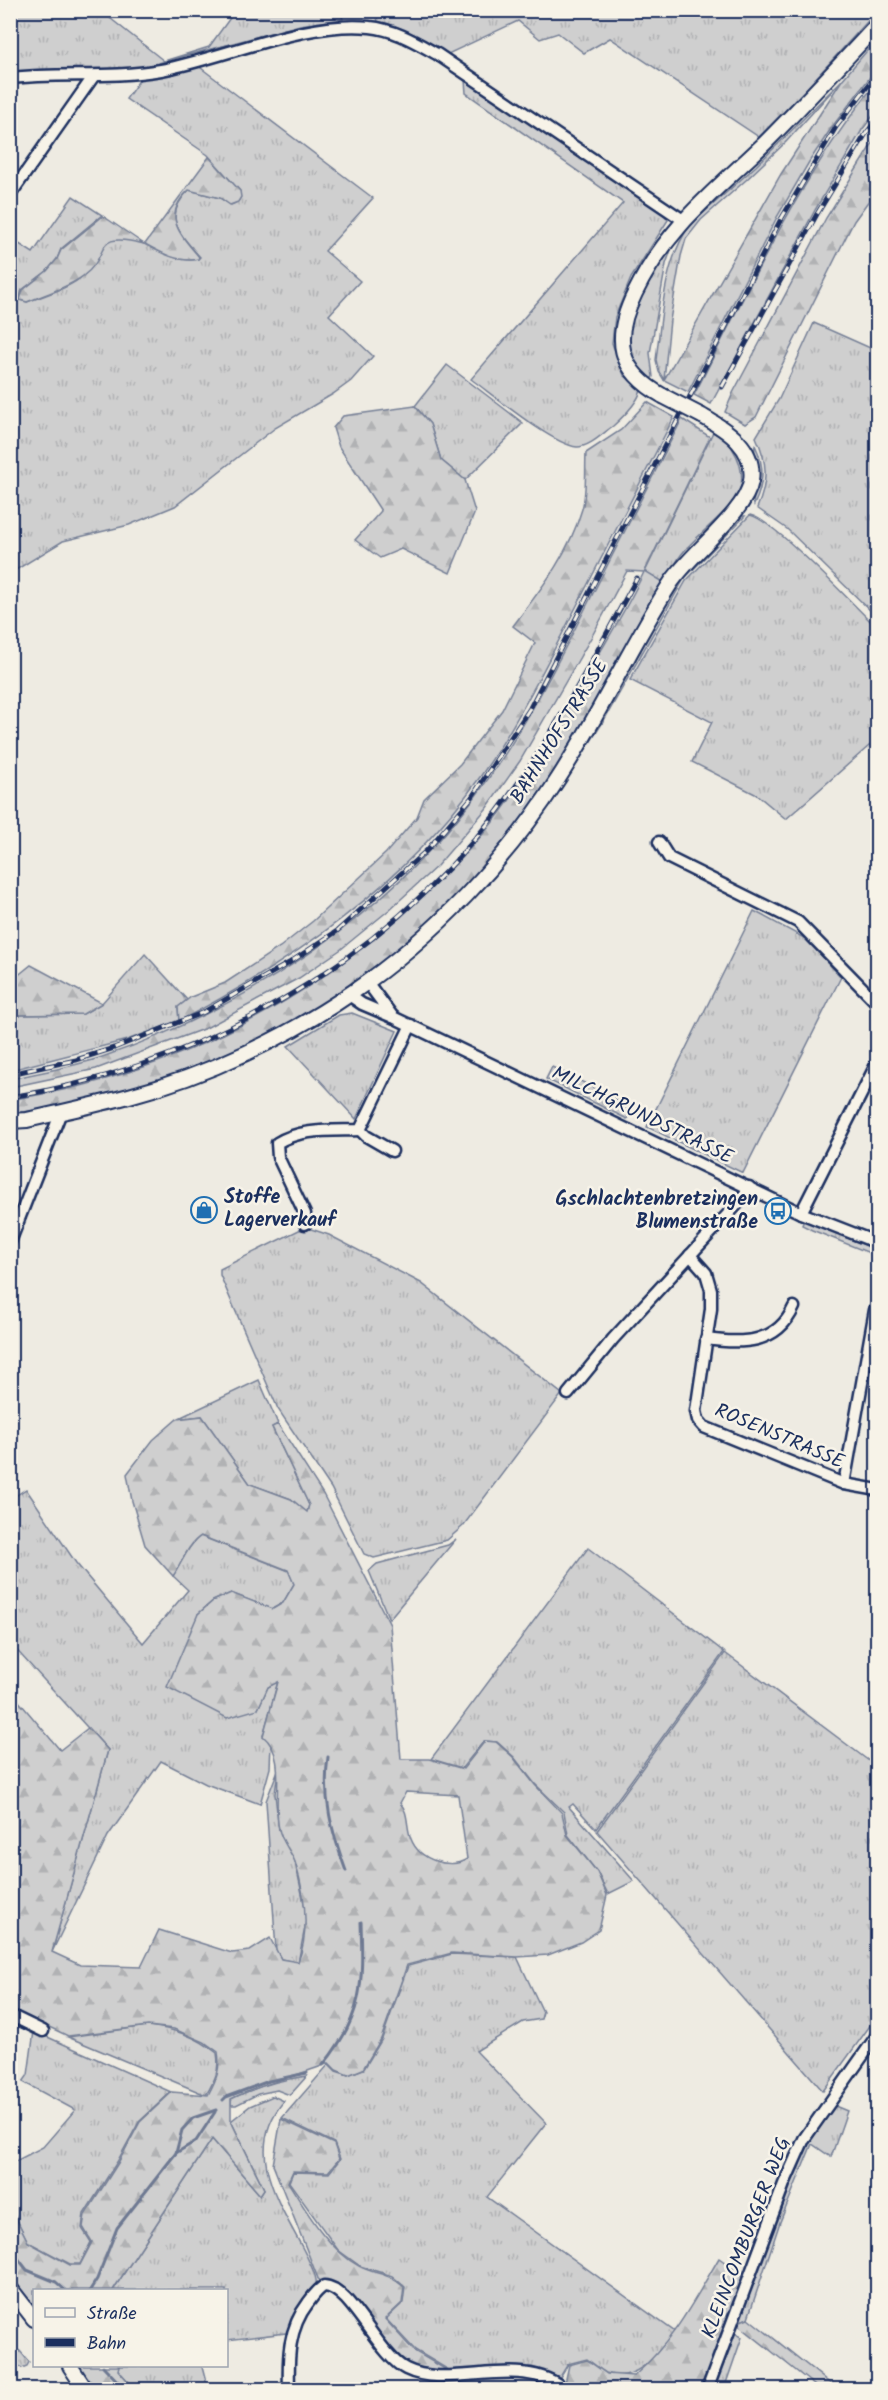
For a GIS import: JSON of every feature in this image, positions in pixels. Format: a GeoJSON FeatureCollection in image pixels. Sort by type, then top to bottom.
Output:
{"type":"FeatureCollection","features":[{"type":"Feature","properties":{"kind":"main road","name":"BAHNHOFSTRASSE"},"geometry":{"type":"LineString","coordinates":[[10,1121],[132,1096],[220,1064],[290,1032],[367,982],[435,926],[508,846],[559,778],[669,585],[691,557],[743,503],[751,481],[748,455],[735,437],[645,385],[632,372],[624,357],[621,333],[627,309],[642,278],[661,248],[683,220],[771,136],[878,24]]}},
{"type":"Feature","properties":{"kind":"main road"},"geometry":{"type":"LineString","coordinates":[[10,2288],[33,2318]]}},
{"type":"Feature","properties":{"kind":"main road"},"geometry":{"type":"LineString","coordinates":[[71,2367],[86,2390]]}},
{"type":"Feature","properties":{"kind":"street"},"geometry":{"type":"LineString","coordinates":[[10,78],[93,77],[163,69],[309,31],[343,26],[372,27],[408,38],[437,54],[683,220]]}},
{"type":"Feature","properties":{"kind":"street"},"geometry":{"type":"LineString","coordinates":[[10,195],[93,77]]}},
{"type":"Feature","properties":{"kind":"street"},"geometry":{"type":"LineString","coordinates":[[659,842],[669,858],[798,922],[878,1004]]}},
{"type":"Feature","properties":{"kind":"street","name":"MILCHGRUNDSTRASSE"},"geometry":{"type":"LineString","coordinates":[[367,982],[393,1017]]}},
{"type":"Feature","properties":{"kind":"street","name":"MILCHGRUNDSTRASSE"},"geometry":{"type":"LineString","coordinates":[[349,995],[362,1004],[411,1025],[801,1213],[878,1244]]}},
{"type":"Feature","properties":{"kind":"street"},"geometry":{"type":"LineString","coordinates":[[360,1130],[411,1025]]}},
{"type":"Feature","properties":{"kind":"street"},"geometry":{"type":"LineString","coordinates":[[801,1213],[878,1061]]}},
{"type":"Feature","properties":{"kind":"street"},"geometry":{"type":"LineString","coordinates":[[10,1242],[62,1112]]}},
{"type":"Feature","properties":{"kind":"street"},"geometry":{"type":"LineString","coordinates":[[305,1224],[305,1214],[278,1157],[276,1143],[287,1136],[310,1132],[360,1130],[392,1151]]}},
{"type":"Feature","properties":{"kind":"street"},"geometry":{"type":"LineString","coordinates":[[568,1394],[613,1339],[741,1200],[749,1187]]}},
{"type":"Feature","properties":{"kind":"street","name":"ROSENSTRASSE"},"geometry":{"type":"LineString","coordinates":[[690,1255],[706,1273],[711,1290],[696,1411],[698,1420],[704,1428],[844,1484],[878,1490]]}},
{"type":"Feature","properties":{"kind":"street"},"geometry":{"type":"LineString","coordinates":[[706,1339],[738,1344],[759,1339],[776,1331],[794,1307]]}},
{"type":"Feature","properties":{"kind":"street"},"geometry":{"type":"LineString","coordinates":[[844,1484],[875,1310]]}},
{"type":"Feature","properties":{"kind":"street"},"geometry":{"type":"LineString","coordinates":[[10,2015],[43,2031]]}},
{"type":"Feature","properties":{"kind":"street","name":"KLEINCOMBURGER WEG"},"geometry":{"type":"LineString","coordinates":[[707,2390],[784,2184],[804,2139],[878,2034]]}},
{"type":"Feature","properties":{"kind":"street"},"geometry":{"type":"LineString","coordinates":[[289,2390],[288,2355],[291,2334],[302,2311],[318,2290],[330,2286],[342,2293],[390,2357],[406,2369],[429,2375],[532,2373],[559,2384],[565,2390]]}},
{"type":"Feature","properties":{"kind":"green space"},"geometry":{"type":"Polygon","coordinates":[[[376,10],[877,11],[759,137],[610,38],[584,53],[558,33],[540,39],[518,21],[448,54],[400,28],[378,23],[376,10]]]}},
{"type":"Feature","properties":{"kind":"green space"},"geometry":{"type":"Polygon","coordinates":[[[10,11],[101,11],[164,61],[209,47],[235,11],[344,11],[341,13],[343,19],[300,25],[140,68],[11,71],[10,11]]]}},
{"type":"Feature","properties":{"kind":"green space"},"geometry":{"type":"Polygon","coordinates":[[[877,39],[877,68],[832,127],[809,162],[777,217],[688,392],[664,380],[781,174],[842,80],[877,39]]]}},
{"type":"Feature","properties":{"kind":"green space"},"geometry":{"type":"Polygon","coordinates":[[[197,65],[373,198],[325,251],[360,281],[329,315],[373,356],[351,381],[275,428],[175,506],[129,525],[63,541],[11,573],[10,238],[33,253],[73,196],[102,215],[61,249],[57,259],[47,271],[22,290],[19,300],[27,302],[58,291],[79,279],[89,270],[101,249],[114,239],[134,240],[176,258],[198,259],[200,257],[176,225],[176,208],[189,190],[220,198],[231,205],[239,200],[240,191],[208,155],[126,99],[140,79],[197,65]]]}},
{"type":"Feature","properties":{"kind":"green space"},"geometry":{"type":"Polygon","coordinates":[[[465,80],[664,214],[668,220],[631,278],[615,317],[612,343],[619,363],[624,375],[641,390],[630,410],[613,426],[582,446],[566,444],[553,438],[471,379],[623,203],[466,93],[465,80]]]}},
{"type":"Feature","properties":{"kind":"green space"},"geometry":{"type":"Polygon","coordinates":[[[842,80],[786,142],[701,220],[686,239],[670,320],[664,380],[656,360],[660,325],[669,273],[681,240],[690,225],[756,166],[842,80]]]}},
{"type":"Feature","properties":{"kind":"green space"},"geometry":{"type":"Polygon","coordinates":[[[877,82],[877,111],[862,130],[815,210],[711,404],[694,395],[800,194],[849,118],[877,82]]]}},
{"type":"Feature","properties":{"kind":"green space"},"geometry":{"type":"Polygon","coordinates":[[[877,136],[877,192],[854,221],[756,417],[745,424],[725,412],[733,393],[826,218],[877,136]]]}},
{"type":"Feature","properties":{"kind":"green space"},"geometry":{"type":"Polygon","coordinates":[[[209,157],[240,191],[241,197],[238,202],[230,205],[220,198],[189,190],[181,199],[176,208],[176,225],[199,257],[198,259],[184,260],[164,254],[145,244],[209,157]]]}},
{"type":"Feature","properties":{"kind":"green space"},"geometry":{"type":"Polygon","coordinates":[[[103,216],[144,244],[127,240],[109,242],[104,246],[92,268],[77,280],[27,302],[20,300],[23,290],[47,271],[61,250],[103,216]]]}},
{"type":"Feature","properties":{"kind":"green space"},"geometry":{"type":"Polygon","coordinates":[[[672,247],[666,264],[650,353],[653,377],[648,381],[630,354],[627,344],[629,320],[641,293],[672,247]]]}},
{"type":"Feature","properties":{"kind":"green space"},"geometry":{"type":"Polygon","coordinates":[[[814,323],[877,351],[877,617],[787,529],[757,508],[763,490],[765,473],[763,455],[756,437],[779,399],[814,323]]]}},
{"type":"Feature","properties":{"kind":"green space"},"geometry":{"type":"Polygon","coordinates":[[[447,365],[523,423],[465,480],[441,460],[430,424],[415,406],[447,365]]]}},
{"type":"Feature","properties":{"kind":"green space"},"geometry":{"type":"Polygon","coordinates":[[[647,402],[674,417],[529,697],[506,738],[480,777],[450,816],[417,852],[344,917],[264,973],[179,1021],[178,1007],[191,997],[225,983],[280,947],[313,921],[386,853],[417,817],[424,799],[460,764],[502,710],[535,643],[513,626],[553,570],[570,541],[585,496],[586,453],[621,430],[647,402]]]}},
{"type":"Feature","properties":{"kind":"green space"},"geometry":{"type":"Polygon","coordinates":[[[415,406],[430,424],[441,460],[465,480],[475,512],[450,573],[401,549],[380,558],[355,540],[381,511],[339,447],[333,428],[343,416],[415,406]]]}},
{"type":"Feature","properties":{"kind":"green space"},"geometry":{"type":"Polygon","coordinates":[[[682,419],[710,437],[645,571],[665,583],[591,717],[559,769],[504,845],[461,892],[414,936],[363,976],[310,1012],[253,1043],[195,1069],[135,1089],[11,1114],[11,1100],[77,1087],[143,1067],[186,1051],[268,1011],[345,961],[416,902],[460,859],[500,813],[535,762],[617,624],[644,572],[627,571],[520,761],[486,809],[437,866],[389,910],[340,950],[299,978],[206,1028],[96,1069],[11,1087],[11,1079],[102,1057],[156,1037],[208,1013],[259,985],[308,954],[354,920],[398,882],[438,841],[475,797],[506,752],[560,658],[682,419]]]}},
{"type":"Feature","properties":{"kind":"green space"},"geometry":{"type":"Polygon","coordinates":[[[713,432],[727,441],[737,456],[741,473],[740,490],[730,506],[681,555],[665,583],[645,572],[713,432]]]}},
{"type":"Feature","properties":{"kind":"green space"},"geometry":{"type":"Polygon","coordinates":[[[755,445],[762,475],[760,490],[754,505],[753,498],[758,475],[755,445]]]}},
{"type":"Feature","properties":{"kind":"green space"},"geometry":{"type":"Polygon","coordinates":[[[750,515],[761,520],[795,547],[877,628],[877,739],[786,819],[757,795],[692,762],[712,722],[630,680],[686,581],[750,515]]]}},
{"type":"Feature","properties":{"kind":"green space"},"geometry":{"type":"Polygon","coordinates":[[[739,516],[745,516],[684,579],[603,722],[553,801],[551,800],[601,721],[681,577],[739,516]]]}},
{"type":"Feature","properties":{"kind":"green space"},"geometry":{"type":"Polygon","coordinates":[[[754,911],[806,939],[841,977],[743,1173],[647,1127],[754,911]]]}},
{"type":"Feature","properties":{"kind":"green space"},"geometry":{"type":"Polygon","coordinates":[[[145,954],[187,1000],[178,1007],[179,1021],[127,1040],[11,1070],[11,1046],[19,1015],[83,1014],[102,1003],[145,954]]]}},
{"type":"Feature","properties":{"kind":"green space"},"geometry":{"type":"Polygon","coordinates":[[[31,965],[102,1003],[83,1014],[19,1015],[11,1046],[11,981],[31,965]]]}},
{"type":"Feature","properties":{"kind":"green space"},"geometry":{"type":"Polygon","coordinates":[[[352,1013],[397,1031],[356,1119],[288,1046],[339,1015],[352,1013]]]}},
{"type":"Feature","properties":{"kind":"green space"},"geometry":{"type":"Polygon","coordinates":[[[552,1067],[633,1107],[627,1119],[546,1079],[552,1067]]]}},
{"type":"Feature","properties":{"kind":"green space"},"geometry":{"type":"Polygon","coordinates":[[[804,1220],[877,1250],[877,1256],[812,1230],[802,1225],[804,1220]]]}},
{"type":"Feature","properties":{"kind":"green space"},"geometry":{"type":"Polygon","coordinates":[[[311,1229],[329,1235],[421,1283],[562,1394],[463,1526],[447,1540],[374,1558],[364,1554],[331,1488],[278,1409],[220,1275],[220,1269],[299,1230],[311,1229]]]}},
{"type":"Feature","properties":{"kind":"green space"},"geometry":{"type":"Polygon","coordinates":[[[259,1380],[278,1424],[272,1427],[309,1505],[307,1513],[291,1499],[250,1484],[202,1416],[177,1419],[259,1380]]]}},
{"type":"Feature","properties":{"kind":"green space"},"geometry":{"type":"Polygon","coordinates":[[[202,1416],[250,1484],[291,1499],[307,1512],[309,1505],[272,1427],[278,1424],[323,1494],[390,1625],[401,1759],[429,1759],[463,1769],[485,1741],[496,1742],[513,1757],[535,1785],[562,1813],[567,1835],[597,1872],[607,1895],[599,1930],[581,1942],[548,1955],[517,1957],[452,1953],[407,1965],[381,2039],[363,2069],[348,2075],[336,2070],[329,2063],[231,2099],[231,2121],[264,2189],[260,2195],[212,2139],[114,2289],[33,2289],[33,2307],[11,2276],[11,2208],[28,2242],[70,2265],[80,2265],[92,2242],[83,2227],[85,2215],[118,2163],[140,2122],[172,2092],[208,2095],[217,2075],[219,2058],[218,2052],[204,2042],[174,2029],[148,2026],[68,2036],[11,2009],[11,1996],[15,1991],[10,1988],[10,1853],[13,1851],[10,1842],[11,1692],[60,1750],[88,1728],[108,1750],[52,1952],[80,1965],[141,1967],[159,1930],[232,1953],[250,1951],[270,1938],[281,1959],[298,1962],[304,1938],[304,1900],[293,1858],[282,1838],[277,1817],[278,1779],[275,1755],[271,1745],[263,1736],[278,1682],[268,1687],[258,1709],[227,1718],[167,1687],[198,1614],[213,1601],[231,1593],[273,1609],[283,1603],[294,1584],[288,1570],[201,1536],[189,1549],[173,1576],[145,1545],[127,1474],[153,1440],[177,1419],[202,1416]],[[406,1792],[400,1803],[405,1811],[411,1839],[421,1853],[444,1863],[467,1859],[458,1795],[406,1792]]]}},
{"type":"Feature","properties":{"kind":"green space"},"geometry":{"type":"Polygon","coordinates":[[[26,1489],[76,1563],[143,1643],[188,1590],[173,1576],[189,1549],[200,1536],[289,1571],[294,1584],[283,1603],[272,1609],[231,1593],[213,1601],[198,1614],[258,1709],[268,1687],[278,1681],[263,1736],[271,1742],[270,1768],[260,1804],[206,1784],[161,1761],[108,1836],[52,1952],[108,1750],[11,1644],[11,1499],[26,1489]]]}},
{"type":"Feature","properties":{"kind":"green space"},"geometry":{"type":"Polygon","coordinates":[[[456,1539],[389,1619],[369,1571],[377,1564],[448,1545],[456,1539]]]}},
{"type":"Feature","properties":{"kind":"green space"},"geometry":{"type":"Polygon","coordinates":[[[588,1548],[724,1652],[596,1829],[573,1804],[569,1807],[634,1881],[608,1894],[597,1872],[568,1835],[564,1812],[535,1784],[514,1757],[497,1742],[484,1741],[462,1768],[431,1759],[588,1548]]]}},
{"type":"Feature","properties":{"kind":"green space"},"geometry":{"type":"Polygon","coordinates":[[[725,1653],[877,1767],[877,2016],[823,2091],[597,1831],[725,1653]]]}},
{"type":"Feature","properties":{"kind":"green space"},"geometry":{"type":"Polygon","coordinates":[[[278,1770],[275,1794],[279,1830],[295,1861],[307,1917],[298,1963],[281,1959],[276,1950],[266,1801],[278,1770]]]}},
{"type":"Feature","properties":{"kind":"green space"},"geometry":{"type":"Polygon","coordinates":[[[452,1954],[517,1957],[543,2012],[541,2019],[523,2022],[476,2051],[546,2123],[487,2197],[675,2332],[654,2357],[637,2371],[617,2376],[606,2373],[587,2359],[568,2364],[560,2377],[532,2367],[452,2372],[415,2350],[386,2319],[403,2303],[405,2287],[392,2276],[360,2266],[338,2250],[289,2182],[293,2172],[329,2173],[340,2159],[334,2143],[282,2118],[329,2064],[336,2071],[348,2075],[364,2069],[382,2039],[408,1966],[452,1954]]]}},
{"type":"Feature","properties":{"kind":"green space"},"geometry":{"type":"Polygon","coordinates":[[[148,2026],[185,2034],[217,2053],[216,2075],[206,2095],[68,2037],[148,2026]]]}},
{"type":"Feature","properties":{"kind":"green space"},"geometry":{"type":"Polygon","coordinates":[[[34,2031],[171,2092],[139,2122],[84,2214],[82,2228],[91,2242],[80,2264],[70,2264],[28,2242],[11,2208],[10,2164],[43,2147],[75,2110],[23,2082],[28,2075],[34,2031]]]}},
{"type":"Feature","properties":{"kind":"green space"},"geometry":{"type":"Polygon","coordinates":[[[307,2076],[290,2095],[277,2090],[258,2094],[236,2105],[231,2105],[231,2099],[249,2090],[307,2076]]]}},
{"type":"Feature","properties":{"kind":"green space"},"geometry":{"type":"Polygon","coordinates":[[[273,2096],[284,2101],[271,2121],[266,2140],[266,2160],[270,2180],[312,2268],[316,2287],[290,2331],[228,2340],[228,2289],[114,2289],[212,2139],[260,2195],[264,2189],[231,2121],[250,2106],[273,2096]]]}},
{"type":"Feature","properties":{"kind":"green space"},"geometry":{"type":"Polygon","coordinates":[[[835,2106],[847,2111],[831,2157],[812,2144],[780,2222],[748,2318],[736,2323],[765,2242],[795,2170],[823,2117],[835,2106]]]}},
{"type":"Feature","properties":{"kind":"green space"},"geometry":{"type":"Polygon","coordinates":[[[281,2119],[334,2144],[339,2159],[328,2172],[293,2171],[288,2182],[319,2229],[338,2250],[359,2266],[392,2278],[404,2287],[402,2303],[385,2319],[414,2351],[450,2372],[407,2366],[390,2352],[343,2290],[321,2286],[273,2165],[281,2119]]]}},
{"type":"Feature","properties":{"kind":"green space"},"geometry":{"type":"Polygon","coordinates":[[[719,2258],[740,2273],[743,2281],[705,2389],[571,2390],[565,2383],[569,2365],[587,2360],[607,2374],[634,2376],[671,2336],[719,2258]]]}},
{"type":"Feature","properties":{"kind":"green space"},"geometry":{"type":"Polygon","coordinates":[[[748,2318],[837,2389],[819,2389],[736,2323],[748,2318]]]}},
{"type":"Feature","properties":{"kind":"green space"},"geometry":{"type":"Polygon","coordinates":[[[733,2332],[742,2337],[724,2389],[711,2390],[733,2332]]]}},
{"type":"Feature","properties":{"kind":"green space"},"geometry":{"type":"Polygon","coordinates":[[[11,2347],[20,2351],[29,2362],[27,2366],[22,2368],[11,2362],[11,2347]]]}},
{"type":"Feature","properties":{"kind":"green space"},"geometry":{"type":"Polygon","coordinates":[[[77,2367],[119,2367],[118,2370],[135,2389],[112,2389],[106,2386],[107,2389],[92,2389],[77,2367]]]}},
{"type":"Feature","properties":{"kind":"green space"},"geometry":{"type":"Polygon","coordinates":[[[119,2367],[202,2367],[208,2389],[135,2389],[118,2370],[119,2367]]]}},
{"type":"Feature","properties":{"kind":"waterway"},"geometry":{"type":"LineString","coordinates":[[328,1757],[327,1801],[336,1843],[346,1871]]}},
{"type":"Feature","properties":{"kind":"waterway"},"geometry":{"type":"LineString","coordinates":[[323,2065],[347,2030],[354,2014],[361,1981],[361,1922]]}},
{"type":"Feature","properties":{"kind":"waterway"},"geometry":{"type":"LineString","coordinates":[[223,2100],[269,2081],[307,2073]]}},
{"type":"Feature","properties":{"kind":"waterway"},"geometry":{"type":"LineString","coordinates":[[91,2289],[97,2279],[117,2228],[176,2153],[182,2130],[193,2118],[216,2110]]}},
{"type":"Feature","properties":{"kind":"waterway"},"geometry":{"type":"LineString","coordinates":[[176,2153],[196,2141],[215,2112]]}},
{"type":"Feature","properties":{"kind":"waterway"},"geometry":{"type":"LineString","coordinates":[[10,2248],[27,2270],[56,2282],[64,2289]]}},
{"type":"Feature","properties":{"kind":"waterway"},"geometry":{"type":"LineString","coordinates":[[104,2367],[126,2390]]}},
{"type":"Feature","properties":{"kind":"railway"},"geometry":{"type":"LineString","coordinates":[[10,1074],[76,1060],[114,1048],[204,1012],[289,963],[337,931],[427,850],[472,797],[530,708],[780,221],[836,127],[878,73]]}},
{"type":"Feature","properties":{"kind":"railway"},"geometry":{"type":"LineString","coordinates":[[722,387],[817,214],[867,132],[878,119]]}},
{"type":"Feature","properties":{"kind":"railway"},"geometry":{"type":"LineString","coordinates":[[10,1097],[80,1083],[149,1062],[216,1034],[280,1001],[341,961],[398,917],[450,867],[517,785],[571,698],[637,578]]}},
{"type":"Feature","properties":{"kind":"place","name":"Stoffe Lagerverkauf"},"geometry":{"type":"Point","coordinates":[204,1210]}},
{"type":"Feature","properties":{"kind":"place","name":"Gschlachtenbretzingen Blumenstraße"},"geometry":{"type":"Point","coordinates":[778,1211]}}]}
